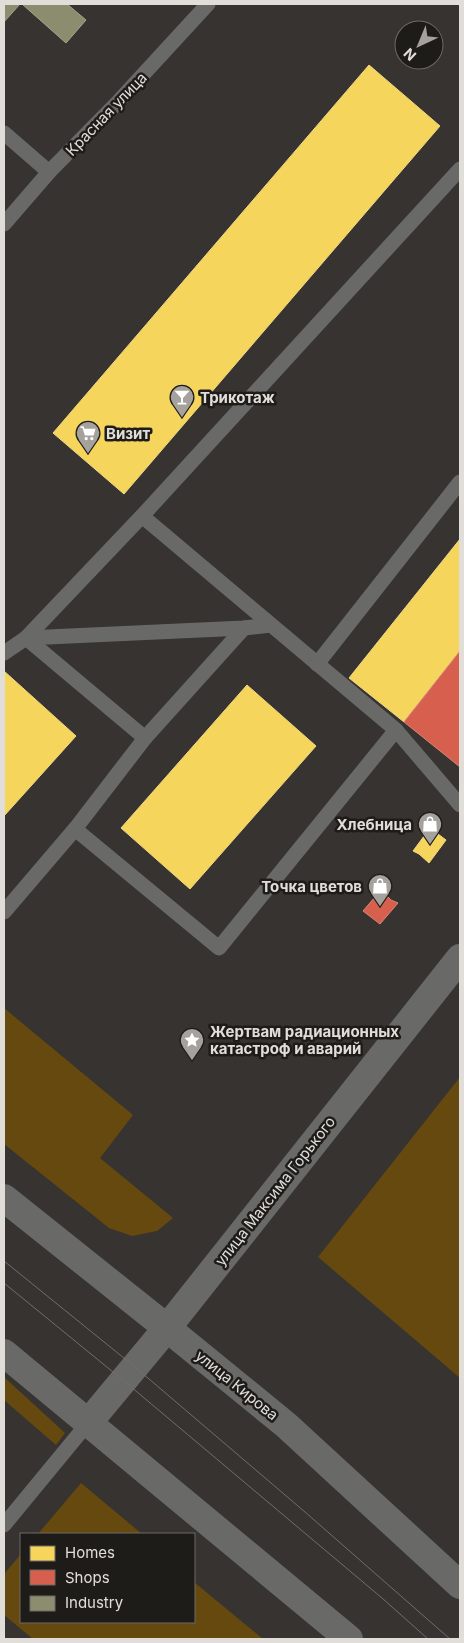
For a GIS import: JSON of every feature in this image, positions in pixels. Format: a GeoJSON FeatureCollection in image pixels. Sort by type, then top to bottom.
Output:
{"type":"FeatureCollection","features":[{"type":"Feature","properties":{"kind":"main road","name":"улица Максима Горького"},"geometry":{"type":"LineString","coordinates":[[88,1423],[167,1328],[460,958]]}},
{"type":"Feature","properties":{"kind":"main road","name":"улица Кирова"},"geometry":{"type":"LineString","coordinates":[[4,1198],[286,1425],[460,1585]]}},
{"type":"Feature","properties":{"kind":"main road"},"geometry":{"type":"LineString","coordinates":[[4,1353],[349,1639]]}},
{"type":"Feature","properties":{"kind":"lane","name":"Красная улица"},"geometry":{"type":"LineString","coordinates":[[4,224],[49,172],[129,90],[208,4]]}},
{"type":"Feature","properties":{"kind":"lane"},"geometry":{"type":"LineString","coordinates":[[4,133],[49,172]]}},
{"type":"Feature","properties":{"kind":"lane"},"geometry":{"type":"LineString","coordinates":[[4,653],[26,638],[142,516],[460,169]]}},
{"type":"Feature","properties":{"kind":"lane"},"geometry":{"type":"LineString","coordinates":[[317,664],[460,482]]}},
{"type":"Feature","properties":{"kind":"lane"},"geometry":{"type":"LineString","coordinates":[[142,516],[396,730],[460,805]]}},
{"type":"Feature","properties":{"kind":"lane"},"geometry":{"type":"LineString","coordinates":[[26,638],[244,628],[271,625]]}},
{"type":"Feature","properties":{"kind":"lane"},"geometry":{"type":"LineString","coordinates":[[4,912],[75,829],[145,738],[244,628]]}},
{"type":"Feature","properties":{"kind":"lane"},"geometry":{"type":"LineString","coordinates":[[26,638],[145,738]]}},
{"type":"Feature","properties":{"kind":"lane"},"geometry":{"type":"LineString","coordinates":[[75,829],[219,948],[396,730]]}},
{"type":"Feature","properties":{"kind":"lane"},"geometry":{"type":"LineString","coordinates":[[4,1525],[88,1423]]}},
{"type":"Feature","properties":{"kind":"shaded area"},"geometry":{"type":"Polygon","coordinates":[[[4,1008],[133,1115],[100,1158],[173,1218],[157,1231],[132,1236],[109,1228],[4,1144],[4,1008]]]}},
{"type":"Feature","properties":{"kind":"shaded area"},"geometry":{"type":"Polygon","coordinates":[[[460,1077],[460,1378],[318,1257],[460,1077]]]}},
{"type":"Feature","properties":{"kind":"shaded area"},"geometry":{"type":"Polygon","coordinates":[[[4,1377],[65,1433],[56,1445],[4,1400],[4,1377]]]}},
{"type":"Feature","properties":{"kind":"shaded area"},"geometry":{"type":"Polygon","coordinates":[[[81,1483],[141,1533],[39,1533],[81,1483]]]}},
{"type":"Feature","properties":{"kind":"shaded area"},"geometry":{"type":"Polygon","coordinates":[[[20,1555],[20,1623],[195,1623],[195,1583],[263,1639],[33,1639],[4,1615],[4,1574],[20,1555]]]}},
{"type":"Feature","properties":{"kind":"building: Homes"},"geometry":{"type":"Polygon","coordinates":[[[369,65],[440,126],[124,494],[53,433],[369,65]]]}},
{"type":"Feature","properties":{"kind":"building: Homes"},"geometry":{"type":"Polygon","coordinates":[[[460,539],[460,651],[404,722],[349,678],[460,539]]]}},
{"type":"Feature","properties":{"kind":"building: Homes"},"geometry":{"type":"Polygon","coordinates":[[[4,671],[76,736],[4,816],[4,671]]]}},
{"type":"Feature","properties":{"kind":"building: Homes"},"geometry":{"type":"Polygon","coordinates":[[[247,685],[316,746],[190,889],[121,828],[247,685]]]}},
{"type":"Feature","properties":{"kind":"building: Homes"},"geometry":{"type":"Polygon","coordinates":[[[430,828],[446,840],[429,863],[413,851],[430,828]]]}},
{"type":"Feature","properties":{"kind":"building: Shops"},"geometry":{"type":"Polygon","coordinates":[[[460,651],[460,767],[404,722],[460,651]]]}},
{"type":"Feature","properties":{"kind":"building: Shops"},"geometry":{"type":"Polygon","coordinates":[[[381,890],[391,900],[398,903],[380,924],[363,911],[381,890]]]}},
{"type":"Feature","properties":{"kind":"building: Industry"},"geometry":{"type":"Polygon","coordinates":[[[4,4],[20,4],[4,22],[4,4]]]}},
{"type":"Feature","properties":{"kind":"building: Industry"},"geometry":{"type":"Polygon","coordinates":[[[22,4],[67,4],[86,20],[66,43],[22,4]]]}},
{"type":"Feature","properties":{"kind":"tram line"},"geometry":{"type":"LineString","coordinates":[[4,1261],[135,1367],[450,1639]]}},
{"type":"Feature","properties":{"kind":"tram line"},"geometry":{"type":"LineString","coordinates":[[4,1283],[124,1381],[428,1639]]}},
{"type":"Feature","properties":{"kind":"place","name":"Трикотаж"},"geometry":{"type":"Point","coordinates":[182,418]}},
{"type":"Feature","properties":{"kind":"place","name":"Визит"},"geometry":{"type":"Point","coordinates":[88,454]}},
{"type":"Feature","properties":{"kind":"place","name":"Хлебница"},"geometry":{"type":"Point","coordinates":[430,845]}},
{"type":"Feature","properties":{"kind":"place","name":"Точка цветов"},"geometry":{"type":"Point","coordinates":[380,907]}},
{"type":"Feature","properties":{"kind":"place","name":"Жертвам радиационных катастроф и аварий"},"geometry":{"type":"Point","coordinates":[192,1061]}}]}
